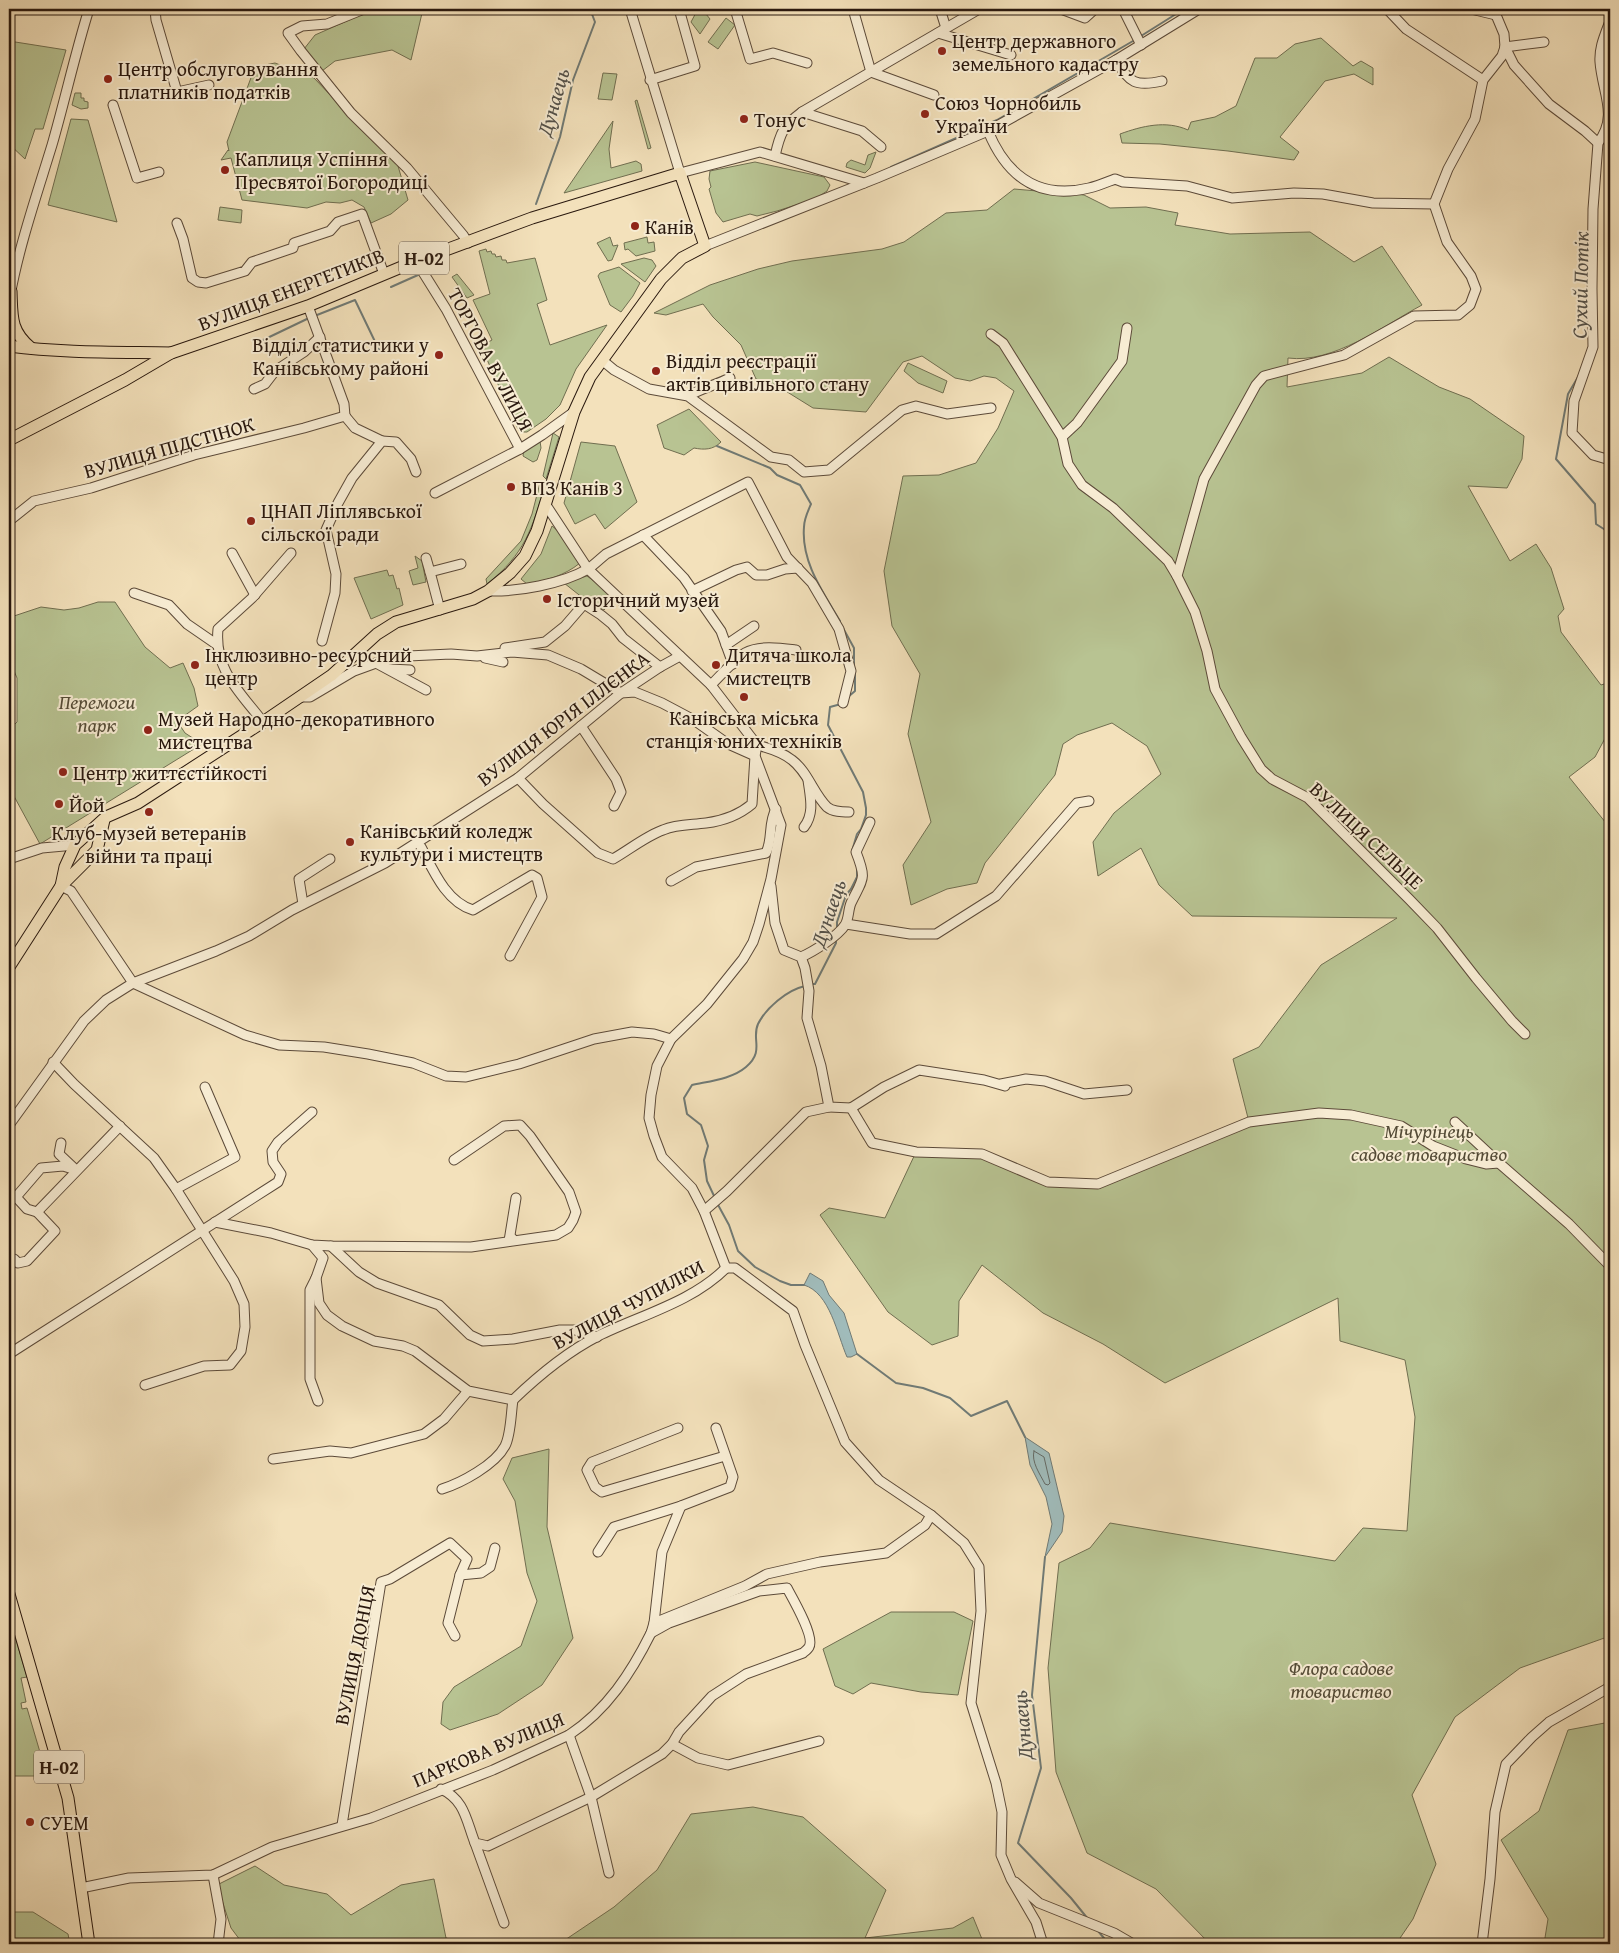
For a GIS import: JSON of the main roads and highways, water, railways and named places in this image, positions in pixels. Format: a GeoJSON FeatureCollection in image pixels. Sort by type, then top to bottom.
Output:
{"type":"FeatureCollection","features":[{"type":"Feature","properties":{"kind":"main road","name":"ВУЛИЦЯ ЕНЕРГЕТИКІВ"},"geometry":{"type":"LineString","coordinates":[[9,440],[147,368],[171,353],[308,306],[416,261],[532,218],[680,173],[705,246],[682,258],[661,279],[590,377],[574,412],[537,531],[525,556],[510,573],[488,591],[473,599],[396,622],[377,634],[332,675],[138,803],[106,817],[104,820]]}},
{"type":"Feature","properties":{"kind":"main road"},"geometry":{"type":"LineString","coordinates":[[10,292],[13,324],[20,340],[32,349]]}},
{"type":"Feature","properties":{"kind":"main road","name":"ВУЛИЦЯ ЕНЕРГЕТИКІВ"},"geometry":{"type":"LineString","coordinates":[[9,346],[72,352],[171,353]]}},
{"type":"Feature","properties":{"kind":"main road"},"geometry":{"type":"LineString","coordinates":[[61,886],[65,867],[75,845],[104,820]]}},
{"type":"Feature","properties":{"kind":"main road"},"geometry":{"type":"LineString","coordinates":[[9,967],[61,886],[97,850],[104,820]]}},
{"type":"Feature","properties":{"kind":"main road","name":"Н-02"},"geometry":{"type":"LineString","coordinates":[[9,1594],[68,1798],[89,1944]]}},
{"type":"Feature","properties":{"kind":"water"},"geometry":{"type":"Polygon","coordinates":[[[810,1273],[823,1281],[829,1295],[844,1313],[857,1354],[847,1357],[826,1305],[813,1289],[804,1285],[810,1273]]]}},
{"type":"Feature","properties":{"kind":"water"},"geometry":{"type":"Polygon","coordinates":[[[1025,1437],[1049,1453],[1064,1516],[1062,1532],[1045,1557],[1052,1524],[1046,1497],[1030,1465],[1025,1437]]]}},
{"type":"Feature","properties":{"kind":"waterway","name":"Дунаець"},"geometry":{"type":"LineString","coordinates":[[536,204],[560,137],[573,80],[595,22],[590,9]]}},
{"type":"Feature","properties":{"kind":"waterway"},"geometry":{"type":"LineString","coordinates":[[1141,36],[1184,9]]}},
{"type":"Feature","properties":{"kind":"waterway","name":"Сухий Потік"},"geometry":{"type":"LineString","coordinates":[[1610,40],[1605,60],[1610,87]]}},
{"type":"Feature","properties":{"kind":"waterway"},"geometry":{"type":"LineString","coordinates":[[891,167],[997,120],[1133,41]]}},
{"type":"Feature","properties":{"kind":"waterway"},"geometry":{"type":"LineString","coordinates":[[391,287],[418,275]]}},
{"type":"Feature","properties":{"kind":"waterway"},"geometry":{"type":"LineString","coordinates":[[317,315],[355,300],[380,352]]}},
{"type":"Feature","properties":{"kind":"waterway"},"geometry":{"type":"LineString","coordinates":[[261,341],[309,318]]}},
{"type":"Feature","properties":{"kind":"waterway","name":"Сухий Потік"},"geometry":{"type":"LineString","coordinates":[[1578,377],[1568,394],[1556,459],[1595,504],[1596,524],[1610,533]]}},
{"type":"Feature","properties":{"kind":"waterway","name":"Дунаець"},"geometry":{"type":"LineString","coordinates":[[717,446],[770,468],[777,475],[800,485],[811,504],[804,524],[806,552],[814,576],[840,621]]}},
{"type":"Feature","properties":{"kind":"waterway","name":"Дунаець"},"geometry":{"type":"LineString","coordinates":[[843,628],[854,648],[854,668]]}},
{"type":"Feature","properties":{"kind":"waterway","name":"Дунаець"},"geometry":{"type":"LineString","coordinates":[[848,697],[855,691],[855,672]]}},
{"type":"Feature","properties":{"kind":"waterway","name":"Дунаець"},"geometry":{"type":"LineString","coordinates":[[841,704],[830,707],[828,725],[863,792],[866,808],[866,815],[857,834],[852,851]]}},
{"type":"Feature","properties":{"kind":"waterway","name":"Дунаець"},"geometry":{"type":"LineString","coordinates":[[837,930],[837,922],[846,895],[857,877],[857,867]]}},
{"type":"Feature","properties":{"kind":"waterway","name":"Дунаець"},"geometry":{"type":"LineString","coordinates":[[812,984],[815,984],[836,943],[836,937]]}},
{"type":"Feature","properties":{"kind":"waterway","name":"Дунаець"},"geometry":{"type":"LineString","coordinates":[[715,1198],[707,1181],[704,1160],[708,1146],[701,1125],[687,1114],[684,1098],[692,1085],[728,1077],[746,1067],[755,1056],[756,1029],[766,1012],[791,991],[805,986]]}},
{"type":"Feature","properties":{"kind":"waterway","name":"Дунаець"},"geometry":{"type":"LineString","coordinates":[[717,1203],[729,1225],[738,1251],[755,1267],[780,1281],[791,1285],[804,1285]]}},
{"type":"Feature","properties":{"kind":"waterway","name":"Дунаець"},"geometry":{"type":"LineString","coordinates":[[857,1354],[896,1383],[923,1388],[950,1398],[971,1416],[1007,1401],[1025,1437]]}},
{"type":"Feature","properties":{"kind":"waterway","name":"Дунаець"},"geometry":{"type":"LineString","coordinates":[[1045,1557],[1032,1695],[1041,1768],[1018,1843],[1071,1898],[1088,1919]]}},
{"type":"Feature","properties":{"kind":"waterway","name":"Дунаець"},"geometry":{"type":"LineString","coordinates":[[1098,1931],[1109,1944]]}},
{"type":"Feature","properties":{"kind":"place","name":"Центр державного земельного кадастру"},"geometry":{"type":"Point","coordinates":[942,51]}},
{"type":"Feature","properties":{"kind":"place","name":"Центр обслуговування платників податків"},"geometry":{"type":"Point","coordinates":[108,79]}},
{"type":"Feature","properties":{"kind":"place","name":"Союз Чорнобиль України"},"geometry":{"type":"Point","coordinates":[925,114]}},
{"type":"Feature","properties":{"kind":"place","name":"Тонус"},"geometry":{"type":"Point","coordinates":[744,119]}},
{"type":"Feature","properties":{"kind":"place","name":"Каплиця Успіння Пресвятої Богородиці"},"geometry":{"type":"Point","coordinates":[225,170]}},
{"type":"Feature","properties":{"kind":"place","name":"Канів"},"geometry":{"type":"Point","coordinates":[635,226]}},
{"type":"Feature","properties":{"kind":"place","name":"Відділ статистики у Канівському районі"},"geometry":{"type":"Point","coordinates":[439,355]}},
{"type":"Feature","properties":{"kind":"place","name":"Відділ реєстрації актів цивільного стану"},"geometry":{"type":"Point","coordinates":[656,371]}},
{"type":"Feature","properties":{"kind":"place","name":"ВПЗ Канів 3"},"geometry":{"type":"Point","coordinates":[511,487]}},
{"type":"Feature","properties":{"kind":"place","name":"ЦНАП Ліплявської сільскої ради"},"geometry":{"type":"Point","coordinates":[251,521]}},
{"type":"Feature","properties":{"kind":"place","name":"Історичний музей"},"geometry":{"type":"Point","coordinates":[547,599]}},
{"type":"Feature","properties":{"kind":"place","name":"Інклюзивно-ресурсний центр"},"geometry":{"type":"Point","coordinates":[195,665]}},
{"type":"Feature","properties":{"kind":"place","name":"Дитяча школа мистецтв"},"geometry":{"type":"Point","coordinates":[716,665]}},
{"type":"Feature","properties":{"kind":"place","name":"Канівська міська станція юних техніків"},"geometry":{"type":"Point","coordinates":[744,697]}},
{"type":"Feature","properties":{"kind":"place","name":"Музей Народно-декоративного мистецтва"},"geometry":{"type":"Point","coordinates":[148,730]}},
{"type":"Feature","properties":{"kind":"place","name":"Центр життєстійкості"},"geometry":{"type":"Point","coordinates":[63,772]}},
{"type":"Feature","properties":{"kind":"place","name":"Йой"},"geometry":{"type":"Point","coordinates":[59,804]}},
{"type":"Feature","properties":{"kind":"place","name":"Клуб-музей ветеранів війни та праці"},"geometry":{"type":"Point","coordinates":[149,812]}},
{"type":"Feature","properties":{"kind":"place","name":"Канівський коледж культури і мистецтв"},"geometry":{"type":"Point","coordinates":[350,842]}},
{"type":"Feature","properties":{"kind":"place","name":"СУЕМ"},"geometry":{"type":"Point","coordinates":[30,1822]}},
{"type":"Feature","properties":{"kind":"park label","name":"Перемоги парк"},"geometry":{"type":"Point","coordinates":[97,712]}},
{"type":"Feature","properties":{"kind":"park label","name":"Мічурінець садове товариство"},"geometry":{"type":"Point","coordinates":[1429,1142]}},
{"type":"Feature","properties":{"kind":"park label","name":"Флора садове товариство"},"geometry":{"type":"Point","coordinates":[1341,1678]}}]}
